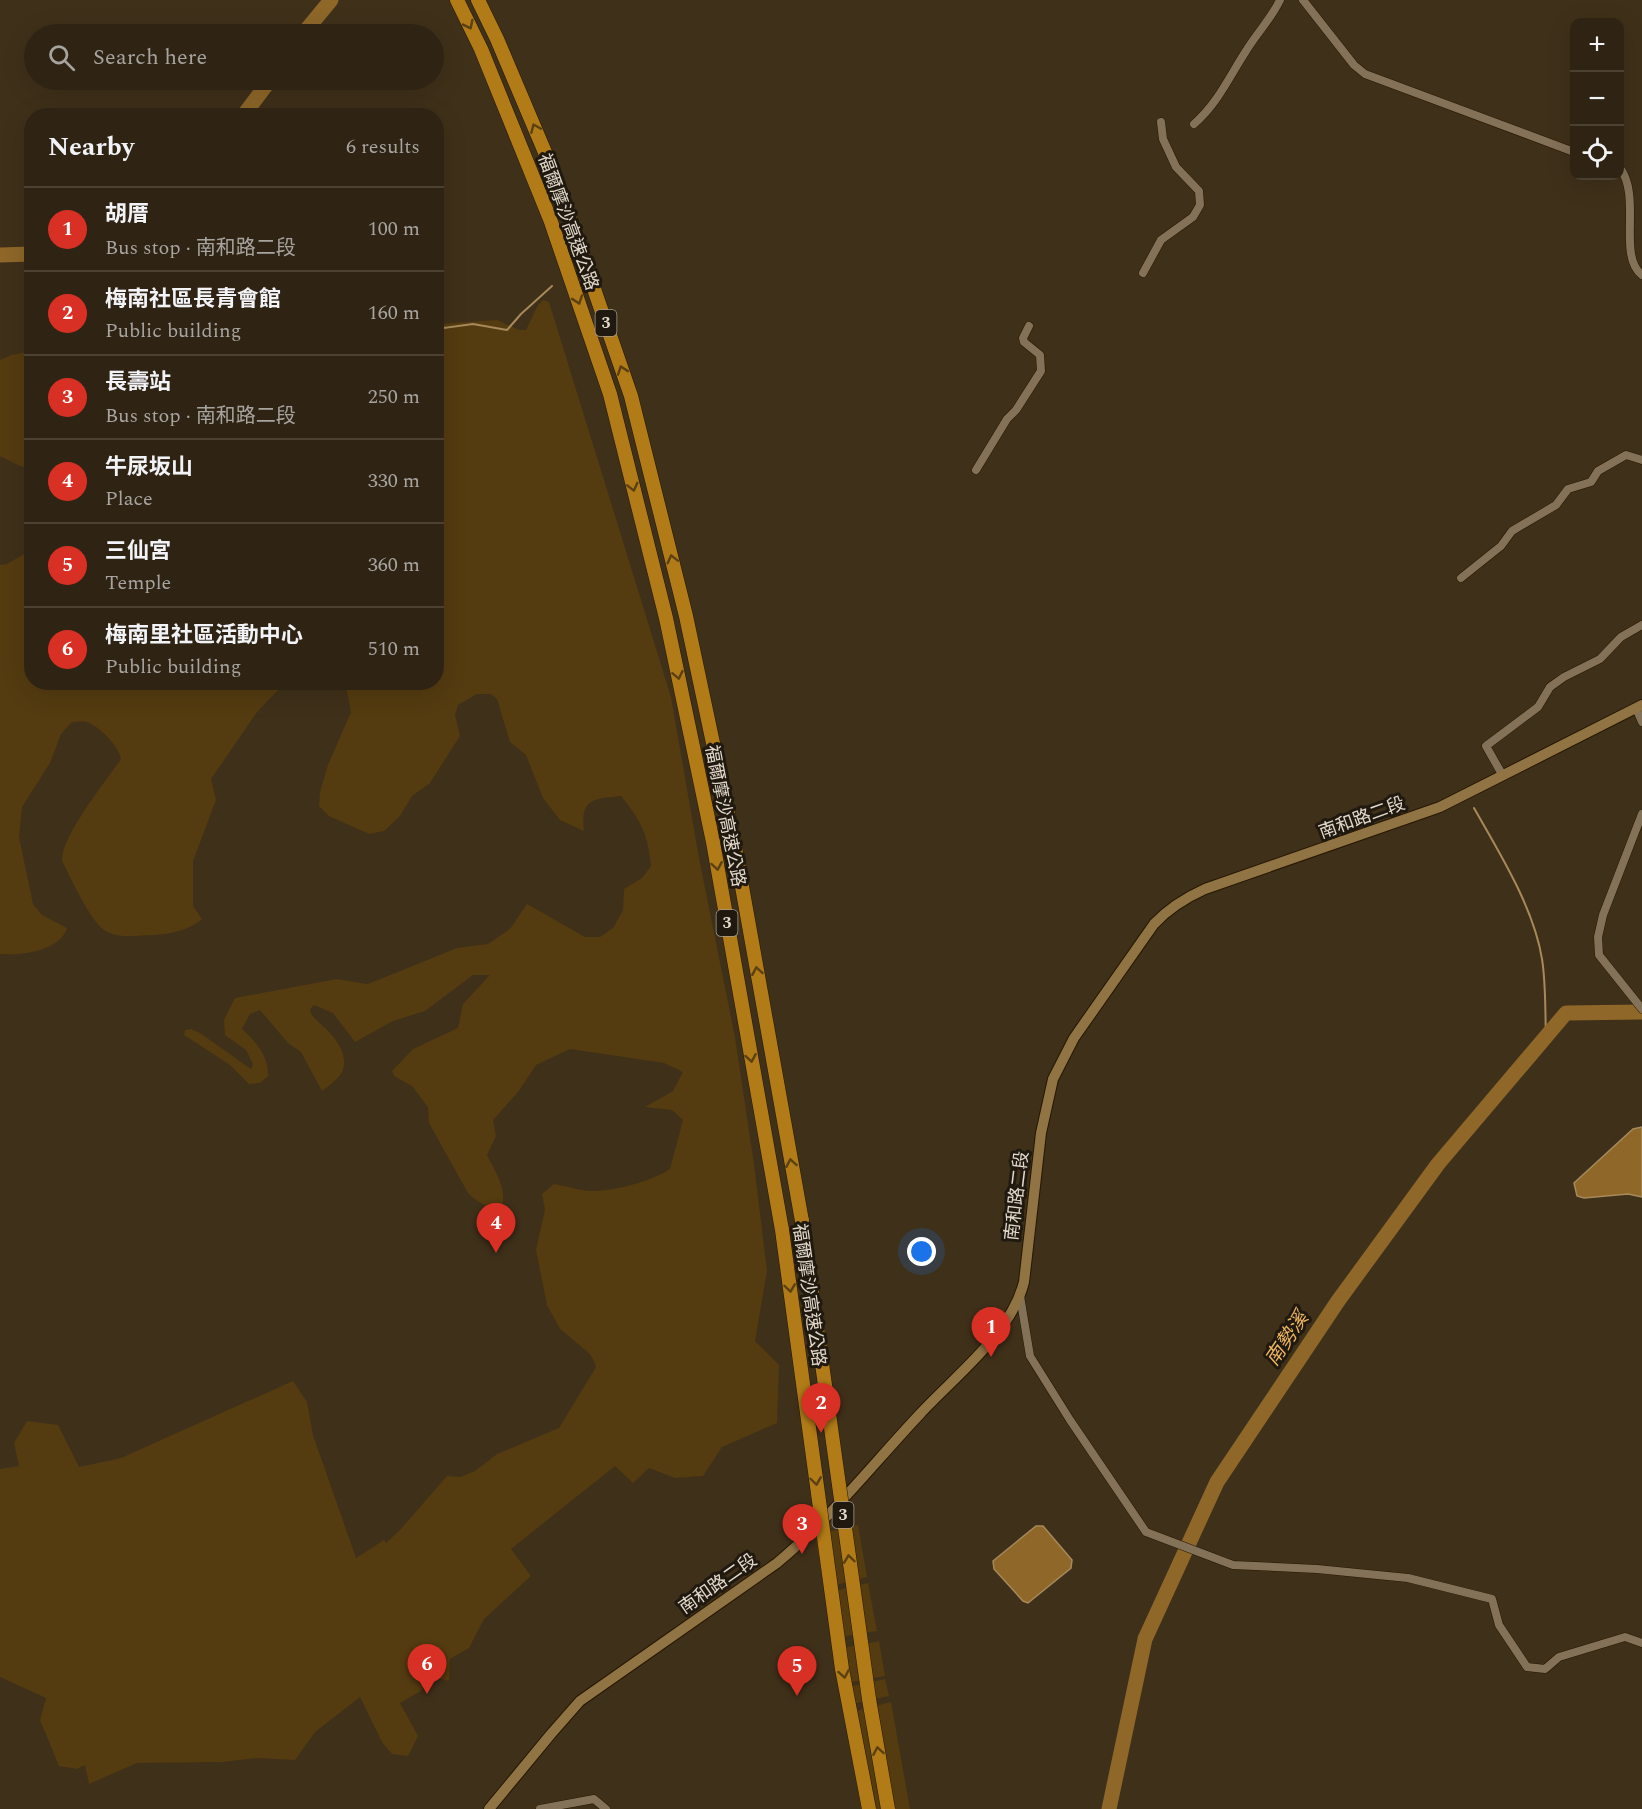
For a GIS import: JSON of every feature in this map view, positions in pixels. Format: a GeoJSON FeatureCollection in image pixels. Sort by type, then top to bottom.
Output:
{"type":"FeatureCollection","features":[{"type":"Feature","properties":{"kind":"highway","name":"福爾摩沙高速公路"},"geometry":{"type":"LineString","coordinates":[[457,0],[481,50],[550,219],[610,394],[666,618],[713,842],[782,1230],[842,1668],[868,1809]]}},
{"type":"Feature","properties":{"kind":"highway","name":"福爾摩沙高速公路"},"geometry":{"type":"LineString","coordinates":[[477,0],[497,39],[555,176],[631,396],[686,615],[734,842],[802,1221],[869,1699],[888,1809]]}},
{"type":"Feature","properties":{"kind":"main road","name":"南和路二段"},"geometry":{"type":"LineString","coordinates":[[489,1809],[580,1701],[777,1563],[806,1539],[920,1414],[993,1339],[1014,1309],[1024,1282],[1041,1133],[1053,1079],[1074,1038],[1154,924],[1168,909],[1197,893],[1440,807],[1639,706]]}},
{"type":"Feature","properties":{"kind":"street"},"geometry":{"type":"LineString","coordinates":[[1194,124],[1210,110],[1280,0]]}},
{"type":"Feature","properties":{"kind":"street"},"geometry":{"type":"LineString","coordinates":[[1303,0],[1354,65],[1365,74],[1570,150]]}},
{"type":"Feature","properties":{"kind":"street"},"geometry":{"type":"LineString","coordinates":[[1143,273],[1161,240],[1193,217],[1200,205],[1199,191],[1176,167],[1162,139],[1161,122]]}},
{"type":"Feature","properties":{"kind":"street"},"geometry":{"type":"LineString","coordinates":[[1624,172],[1635,182],[1638,189]]}},
{"type":"Feature","properties":{"kind":"street"},"geometry":{"type":"LineString","coordinates":[[1640,228],[1633,261],[1642,275]]}},
{"type":"Feature","properties":{"kind":"street"},"geometry":{"type":"LineString","coordinates":[[976,470],[1007,419],[1016,410],[1041,371],[1040,355],[1024,342],[1023,338],[1029,326]]}},
{"type":"Feature","properties":{"kind":"street"},"geometry":{"type":"LineString","coordinates":[[1461,579],[1501,546],[1512,531],[1556,505],[1568,489],[1591,482],[1598,471],[1626,455],[1642,460]]}},
{"type":"Feature","properties":{"kind":"street"},"geometry":{"type":"LineString","coordinates":[[1503,776],[1486,746],[1538,707],[1550,687],[1563,677],[1600,659],[1621,637],[1642,625]]}},
{"type":"Feature","properties":{"kind":"street"},"geometry":{"type":"LineString","coordinates":[[1639,706],[1642,722]]}},
{"type":"Feature","properties":{"kind":"street"},"geometry":{"type":"LineString","coordinates":[[1642,814],[1603,915],[1598,937],[1599,955],[1642,1009]]}},
{"type":"Feature","properties":{"kind":"street"},"geometry":{"type":"LineString","coordinates":[[1020,1296],[1030,1356],[1070,1420],[1146,1532],[1233,1565],[1317,1569],[1408,1578],[1492,1599],[1499,1625],[1527,1667],[1545,1669],[1559,1657],[1625,1637],[1642,1643]]}},
{"type":"Feature","properties":{"kind":"street"},"geometry":{"type":"LineString","coordinates":[[540,1809],[594,1799],[606,1809]]}},
{"type":"Feature","properties":{"kind":"shaded area"},"geometry":{"type":"Polygon","coordinates":[[[543,300],[549,302],[671,697],[699,858],[735,1037],[754,1164],[767,1271],[755,1341],[779,1365],[777,1423],[722,1447],[703,1476],[675,1478],[649,1468],[633,1483],[615,1466],[511,1549],[531,1576],[484,1619],[469,1648],[450,1659],[449,1681],[435,1677],[419,1692],[400,1703],[418,1736],[408,1756],[392,1754],[382,1742],[360,1697],[315,1732],[295,1760],[257,1758],[223,1762],[137,1763],[89,1784],[85,1765],[77,1769],[59,1766],[40,1720],[46,1698],[0,1677],[0,1469],[19,1466],[14,1443],[27,1421],[58,1425],[79,1467],[121,1458],[293,1381],[307,1402],[313,1435],[356,1558],[384,1540],[386,1543],[447,1476],[461,1477],[475,1471],[497,1454],[559,1428],[596,1367],[589,1353],[560,1329],[547,1305],[536,1250],[545,1210],[542,1194],[554,1184],[592,1191],[622,1187],[653,1178],[670,1169],[683,1120],[672,1110],[645,1107],[673,1091],[683,1072],[664,1063],[570,1049],[536,1065],[518,1092],[493,1120],[496,1136],[487,1155],[502,1188],[501,1208],[487,1206],[468,1193],[429,1123],[428,1107],[412,1086],[394,1076],[392,1071],[413,1049],[458,1028],[463,1004],[490,975],[473,975],[425,1011],[393,1021],[355,1042],[333,1013],[314,1005],[310,1009],[312,1014],[337,1041],[344,1060],[341,1075],[322,1091],[301,1052],[288,1043],[260,1010],[250,1014],[242,1029],[257,1044],[266,1062],[268,1076],[260,1083],[249,1084],[230,1065],[184,1035],[185,1030],[191,1029],[200,1033],[251,1069],[253,1064],[246,1050],[225,1035],[224,1020],[235,998],[337,979],[367,984],[457,948],[488,944],[510,929],[527,904],[585,937],[600,937],[613,928],[623,910],[624,889],[642,878],[651,866],[648,845],[642,828],[621,796],[591,802],[584,812],[584,831],[560,820],[543,798],[526,755],[510,742],[497,699],[491,694],[477,694],[458,705],[455,715],[460,736],[430,783],[412,796],[400,816],[384,831],[369,834],[329,816],[319,806],[320,792],[328,765],[351,712],[347,690],[444,690],[444,324],[497,320],[519,330],[526,330],[538,305],[543,300]]]}},
{"type":"Feature","properties":{"kind":"shaded area"},"geometry":{"type":"Polygon","coordinates":[[[24,353],[24,467],[0,456],[0,360],[24,353]]]}},
{"type":"Feature","properties":{"kind":"shaded area"},"geometry":{"type":"Polygon","coordinates":[[[24,554],[24,690],[278,690],[257,712],[211,779],[216,800],[193,861],[193,906],[202,919],[186,929],[154,935],[112,934],[94,920],[82,900],[62,861],[64,850],[76,824],[121,759],[113,743],[98,728],[87,722],[72,722],[61,734],[50,763],[22,807],[19,837],[33,904],[42,915],[67,928],[57,942],[48,947],[29,953],[0,954],[0,565],[7,564],[24,554]]]}},
{"type":"Feature","properties":{"kind":"shaded area"},"geometry":{"type":"Polygon","coordinates":[[[1642,1127],[1642,1197],[1628,1194],[1584,1198],[1577,1196],[1574,1183],[1633,1129],[1642,1127]]]}},
{"type":"Feature","properties":{"kind":"shaded area"},"geometry":{"type":"Polygon","coordinates":[[[858,1525],[867,1577],[824,1588],[815,1535],[858,1525]]]}},
{"type":"Feature","properties":{"kind":"shaded area"},"geometry":{"type":"Polygon","coordinates":[[[1036,1526],[1043,1526],[1072,1560],[1071,1568],[1028,1603],[1023,1601],[994,1569],[993,1561],[1036,1526]]]}},
{"type":"Feature","properties":{"kind":"shaded area"},"geometry":{"type":"Polygon","coordinates":[[[868,1583],[877,1631],[834,1638],[825,1593],[868,1583]]]}},
{"type":"Feature","properties":{"kind":"shaded area"},"geometry":{"type":"Polygon","coordinates":[[[879,1641],[885,1676],[839,1684],[833,1650],[879,1641]]]}},
{"type":"Feature","properties":{"kind":"shaded area"},"geometry":{"type":"Polygon","coordinates":[[[885,1679],[889,1696],[842,1706],[839,1689],[885,1679]]]}},
{"type":"Feature","properties":{"kind":"shaded area"},"geometry":{"type":"Polygon","coordinates":[[[891,1702],[910,1809],[861,1809],[844,1714],[891,1702]]]}},
{"type":"Feature","properties":{"kind":"waterway"},"geometry":{"type":"LineString","coordinates":[[311,24],[331,0]]}},
{"type":"Feature","properties":{"kind":"waterway"},"geometry":{"type":"LineString","coordinates":[[249,108],[262,90]]}},
{"type":"Feature","properties":{"kind":"waterway"},"geometry":{"type":"LineString","coordinates":[[0,255],[24,254]]}},
{"type":"Feature","properties":{"kind":"waterway"},"geometry":{"type":"LineString","coordinates":[[444,328],[473,324],[507,330],[552,286]]}},
{"type":"Feature","properties":{"kind":"waterway"},"geometry":{"type":"LineString","coordinates":[[1474,808],[1524,900],[1532,920],[1542,959],[1546,1037]]}},
{"type":"Feature","properties":{"kind":"waterway","name":"南勢溪"},"geometry":{"type":"LineString","coordinates":[[1109,1809],[1145,1639],[1217,1482],[1338,1301],[1438,1164],[1566,1013],[1642,1012]]}},
{"type":"Feature","properties":{"kind":"place","name":"牛尿坂山"},"geometry":{"type":"Point","coordinates":[496,1253]}},
{"type":"Feature","properties":{"kind":"place","name":"胡厝"},"geometry":{"type":"Point","coordinates":[991,1357]}},
{"type":"Feature","properties":{"kind":"place","name":"梅南社區長青會館"},"geometry":{"type":"Point","coordinates":[821,1433]}},
{"type":"Feature","properties":{"kind":"place","name":"長壽站"},"geometry":{"type":"Point","coordinates":[802,1554]}},
{"type":"Feature","properties":{"kind":"place","name":"梅南里社區活動中心"},"geometry":{"type":"Point","coordinates":[427,1694]}},
{"type":"Feature","properties":{"kind":"place","name":"三仙宮"},"geometry":{"type":"Point","coordinates":[797,1696]}}]}
